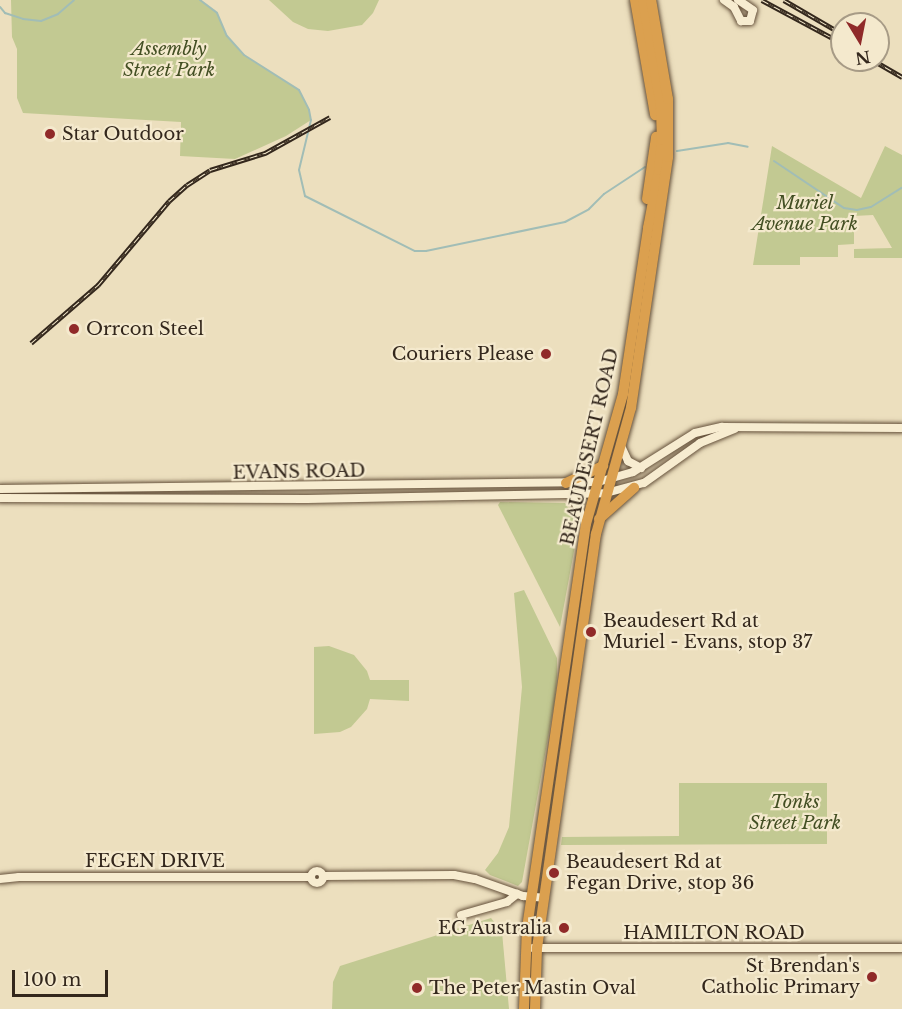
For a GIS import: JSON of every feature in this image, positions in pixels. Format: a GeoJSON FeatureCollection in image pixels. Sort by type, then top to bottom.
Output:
{"type":"FeatureCollection","features":[{"type":"Feature","properties":{"kind":"highway"},"geometry":{"type":"LineString","coordinates":[[637,0],[639,24],[655,110],[656,137],[644,221],[648,228]]}},
{"type":"Feature","properties":{"kind":"highway","name":"BEAUDESERT ROAD"},"geometry":{"type":"LineString","coordinates":[[524,1009],[531,948],[544,898],[599,519],[634,392],[663,168],[661,106],[643,0]]}},
{"type":"Feature","properties":{"kind":"highway","name":"BEAUDESERT ROAD"},"geometry":{"type":"LineString","coordinates":[[535,1009],[531,948],[532,897],[586,524],[623,394],[648,228],[670,136],[668,99],[651,0]]}},
{"type":"Feature","properties":{"kind":"highway"},"geometry":{"type":"LineString","coordinates":[[566,483],[603,466]]}},
{"type":"Feature","properties":{"kind":"highway"},"geometry":{"type":"LineString","coordinates":[[599,519],[634,488]]}},
{"type":"Feature","properties":{"kind":"main road"},"geometry":{"type":"LineString","coordinates":[[724,0],[737,13],[741,21],[750,21],[753,10],[741,3],[737,13]]}},
{"type":"Feature","properties":{"kind":"main road","name":"EVANS ROAD"},"geometry":{"type":"LineString","coordinates":[[0,489],[598,482],[610,480],[641,468],[695,434],[722,427],[902,428]]}},
{"type":"Feature","properties":{"kind":"main road"},"geometry":{"type":"LineString","coordinates":[[634,488],[700,443],[736,428]]}},
{"type":"Feature","properties":{"kind":"main road"},"geometry":{"type":"LineString","coordinates":[[621,445],[628,461],[641,468]]}},
{"type":"Feature","properties":{"kind":"main road"},"geometry":{"type":"LineString","coordinates":[[479,485],[479,495]]}},
{"type":"Feature","properties":{"kind":"main road","name":"EVANS ROAD"},"geometry":{"type":"LineString","coordinates":[[0,498],[307,499],[606,494],[634,488]]}},
{"type":"Feature","properties":{"kind":"main road"},"geometry":{"type":"LineString","coordinates":[[571,494],[586,524]]}},
{"type":"Feature","properties":{"kind":"main road","name":"FEGEN DRIVE"},"geometry":{"type":"LineString","coordinates":[[0,879],[20,877],[310,877],[318,883],[323,876],[454,875],[475,879],[517,894]]}},
{"type":"Feature","properties":{"kind":"main road"},"geometry":{"type":"LineString","coordinates":[[460,915],[507,902],[517,894],[544,898]]}},
{"type":"Feature","properties":{"kind":"main road","name":"HAMILTON ROAD"},"geometry":{"type":"LineString","coordinates":[[531,948],[902,948]]}},
{"type":"Feature","properties":{"kind":"green space","name":"Assembly Street Park"},"geometry":{"type":"Polygon","coordinates":[[[11,0],[200,0],[217,13],[227,36],[244,55],[299,90],[309,110],[311,120],[286,136],[235,159],[180,156],[181,122],[23,113],[17,98],[17,49],[12,37],[11,0]]]}},
{"type":"Feature","properties":{"kind":"green space"},"geometry":{"type":"Polygon","coordinates":[[[269,0],[379,0],[373,13],[362,25],[328,31],[308,29],[293,22],[269,0]]]}},
{"type":"Feature","properties":{"kind":"green space","name":"Muriel Avenue Park"},"geometry":{"type":"Polygon","coordinates":[[[772,146],[861,198],[885,146],[902,155],[902,258],[854,258],[854,249],[892,248],[873,215],[854,216],[854,244],[838,245],[838,257],[800,257],[800,265],[753,265],[772,146]]]}},
{"type":"Feature","properties":{"kind":"green space"},"geometry":{"type":"Polygon","coordinates":[[[500,502],[565,503],[579,524],[560,627],[498,505],[500,502]]]}},
{"type":"Feature","properties":{"kind":"green space"},"geometry":{"type":"Polygon","coordinates":[[[524,590],[557,658],[557,677],[522,882],[518,886],[490,875],[485,870],[498,853],[509,827],[522,687],[514,593],[524,590]]]}},
{"type":"Feature","properties":{"kind":"green space"},"geometry":{"type":"Polygon","coordinates":[[[329,646],[354,655],[367,671],[370,680],[409,680],[409,701],[370,699],[367,709],[351,727],[340,732],[314,734],[314,647],[329,646]]]}},
{"type":"Feature","properties":{"kind":"green space","name":"Tonks Street Park"},"geometry":{"type":"Polygon","coordinates":[[[679,783],[827,783],[827,844],[561,845],[562,837],[679,836],[679,783]]]}},
{"type":"Feature","properties":{"kind":"green space"},"geometry":{"type":"Polygon","coordinates":[[[491,918],[502,932],[509,1009],[332,1009],[333,982],[340,966],[491,918]]]}},
{"type":"Feature","properties":{"kind":"waterway"},"geometry":{"type":"LineString","coordinates":[[0,7],[5,13],[23,19],[41,21],[58,14],[74,0]]}},
{"type":"Feature","properties":{"kind":"waterway"},"geometry":{"type":"LineString","coordinates":[[200,0],[217,13],[227,36],[244,55],[299,90],[309,110],[311,120],[299,170],[305,196],[415,251],[426,251],[565,222],[589,209],[604,194],[645,167]]}},
{"type":"Feature","properties":{"kind":"waterway"},"geometry":{"type":"LineString","coordinates":[[677,151],[728,143],[748,147]]}},
{"type":"Feature","properties":{"kind":"waterway"},"geometry":{"type":"LineString","coordinates":[[774,161],[844,208],[857,210],[871,207],[902,188]]}},
{"type":"Feature","properties":{"kind":"railway"},"geometry":{"type":"LineString","coordinates":[[762,0],[830,37]]}},
{"type":"Feature","properties":{"kind":"railway"},"geometry":{"type":"LineString","coordinates":[[784,0],[830,27]]}},
{"type":"Feature","properties":{"kind":"railway"},"geometry":{"type":"LineString","coordinates":[[890,70],[902,77]]}},
{"type":"Feature","properties":{"kind":"railway"},"geometry":{"type":"LineString","coordinates":[[31,343],[98,285],[169,201],[187,185],[210,170],[265,153],[330,117]]}},
{"type":"Feature","properties":{"kind":"place","name":"Star Outdoor"},"geometry":{"type":"Point","coordinates":[50,134]}},
{"type":"Feature","properties":{"kind":"place","name":"Orrcon Steel"},"geometry":{"type":"Point","coordinates":[74,329]}},
{"type":"Feature","properties":{"kind":"place","name":"Couriers Please"},"geometry":{"type":"Point","coordinates":[546,354]}},
{"type":"Feature","properties":{"kind":"place","name":"Beaudesert Rd at Muriel - Evans, stop 37"},"geometry":{"type":"Point","coordinates":[591,632]}},
{"type":"Feature","properties":{"kind":"place","name":"Beaudesert Rd at Fegan Drive, stop 36"},"geometry":{"type":"Point","coordinates":[554,873]}},
{"type":"Feature","properties":{"kind":"place","name":"EG Australia"},"geometry":{"type":"Point","coordinates":[564,928]}},
{"type":"Feature","properties":{"kind":"place","name":"St Brendan's Catholic Primary"},"geometry":{"type":"Point","coordinates":[872,977]}},
{"type":"Feature","properties":{"kind":"place","name":"The Peter Mastin Oval"},"geometry":{"type":"Point","coordinates":[417,988]}}]}
